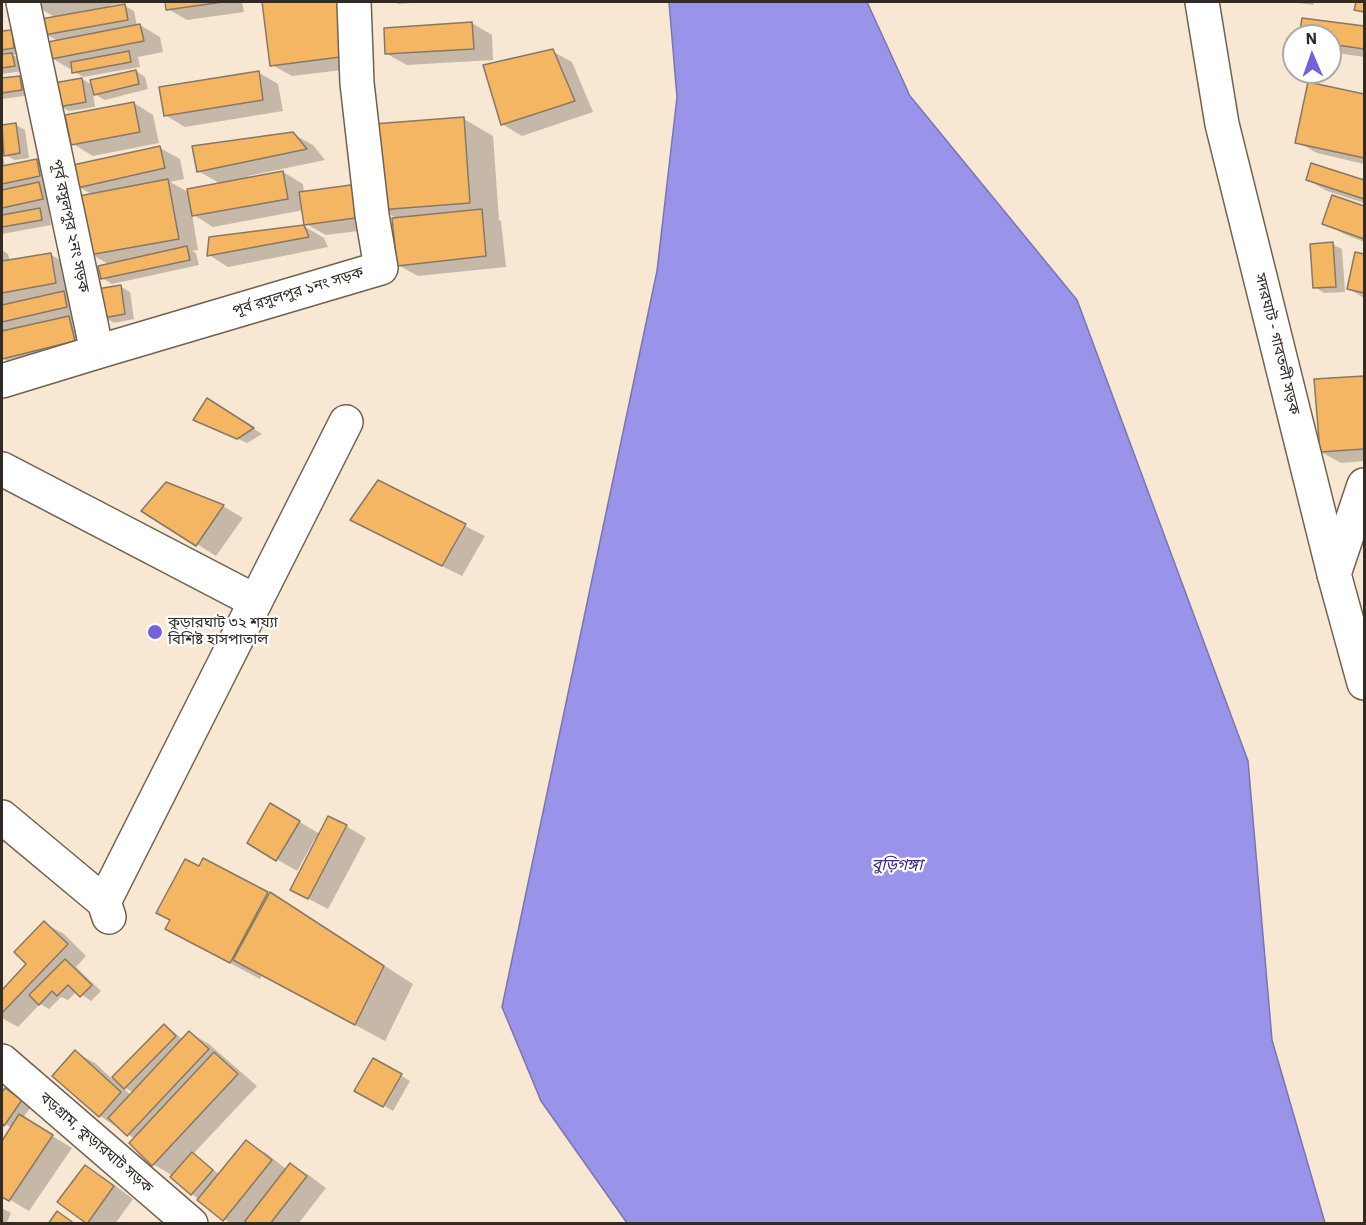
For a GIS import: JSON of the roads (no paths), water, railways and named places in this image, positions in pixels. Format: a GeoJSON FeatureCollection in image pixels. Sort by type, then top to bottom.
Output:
{"type":"FeatureCollection","features":[{"type":"Feature","properties":{"kind":"main road","name":"পূর্ব রসুলপুর ২নং সড়ক"},"geometry":{"type":"LineString","coordinates":[[23,2],[97,352]]}},
{"type":"Feature","properties":{"kind":"main road","name":"পূর্ব রসুলপুর ১নং সড়ক"},"geometry":{"type":"LineString","coordinates":[[97,352],[381,268],[372,215],[357,83],[354,2]]}},
{"type":"Feature","properties":{"kind":"main road","name":"সদরঘাট - গাবতলী সড়ক"},"geometry":{"type":"LineString","coordinates":[[1202,2],[1222,124],[1334,574],[1365,683]]}},
{"type":"Feature","properties":{"kind":"main road"},"geometry":{"type":"LineString","coordinates":[[2,381],[97,352]]}},
{"type":"Feature","properties":{"kind":"main road"},"geometry":{"type":"LineString","coordinates":[[2,817],[106,909],[255,601],[346,422]]}},
{"type":"Feature","properties":{"kind":"main road"},"geometry":{"type":"LineString","coordinates":[[2,469],[255,601]]}},
{"type":"Feature","properties":{"kind":"main road"},"geometry":{"type":"LineString","coordinates":[[1334,574],[1365,485]]}},
{"type":"Feature","properties":{"kind":"main road","name":"বড়গ্রাম, কুড়ারঘাট সড়ক"},"geometry":{"type":"LineString","coordinates":[[2,1061],[191,1224]]}},
{"type":"Feature","properties":{"kind":"water","name":"বুড়িগঙ্গা"},"geometry":{"type":"Polygon","coordinates":[[[669,2],[867,2],[910,96],[1077,300],[1248,761],[1272,1040],[1325,1223],[627,1223],[541,1101],[502,1007],[657,271],[677,97],[669,2]]]}},
{"type":"Feature","properties":{"kind":"place","name":"কুড়ারঘাট ৩২ শয্যা বিশিষ্ট হাসপাতাল"},"geometry":{"type":"Point","coordinates":[155,632]}}]}
